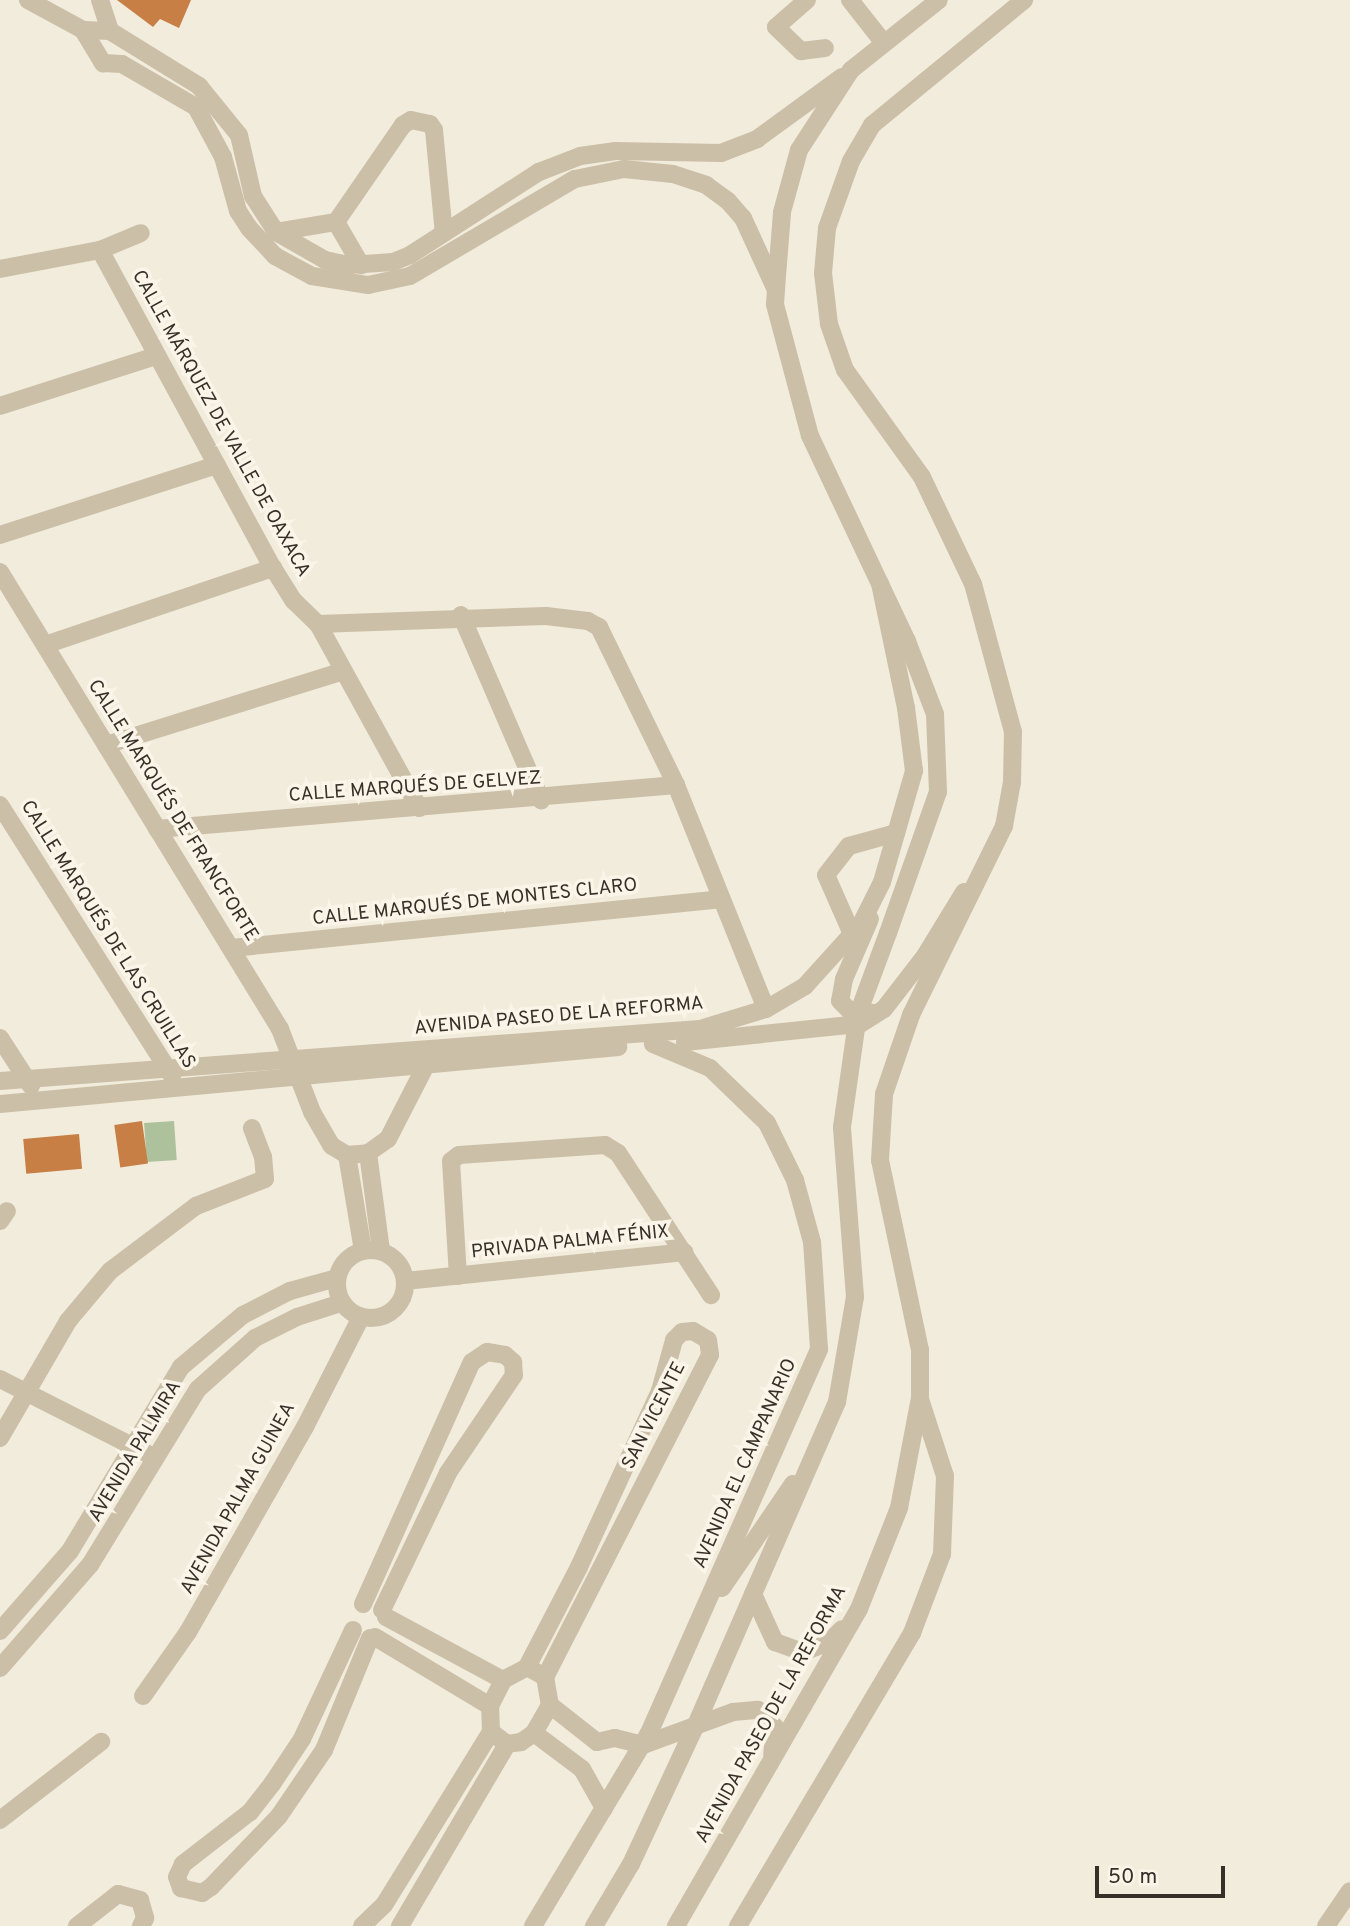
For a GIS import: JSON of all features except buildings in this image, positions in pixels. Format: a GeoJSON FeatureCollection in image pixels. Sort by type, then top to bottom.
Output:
{"type":"FeatureCollection","features":[{"type":"Feature","properties":{"kind":"street"},"geometry":{"type":"LineString","coordinates":[[28,0],[83,30],[110,31],[214,99],[239,135],[253,196],[276,232],[325,260],[361,265],[393,262],[539,173],[580,156],[616,151],[721,153],[757,139],[852,70]]}},
{"type":"Feature","properties":{"kind":"street"},"geometry":{"type":"LineString","coordinates":[[100,0],[110,31]]}},
{"type":"Feature","properties":{"kind":"street"},"geometry":{"type":"LineString","coordinates":[[807,0],[776,27],[801,51],[825,48]]}},
{"type":"Feature","properties":{"kind":"street"},"geometry":{"type":"LineString","coordinates":[[850,0],[883,42]]}},
{"type":"Feature","properties":{"kind":"street","name":"AVENIDA PASEO DE LA REFORMA"},"geometry":{"type":"LineString","coordinates":[[594,1926],[631,1864],[695,1727],[837,1402],[855,1297],[842,1127],[858,1014],[937,792],[934,715],[907,641],[810,436],[775,304],[776,289],[782,212],[799,150],[852,70],[883,42],[939,0]]}},
{"type":"Feature","properties":{"kind":"street","name":"AVENIDA PASEO DE LA REFORMA"},"geometry":{"type":"LineString","coordinates":[[676,1926],[859,1609],[898,1508],[920,1398],[920,1350],[880,1160],[884,1094],[911,1015],[1004,826],[1013,732],[977,595],[922,477],[845,370],[829,324],[823,273],[827,228],[839,191],[872,125],[1024,0]]}},
{"type":"Feature","properties":{"kind":"street"},"geometry":{"type":"LineString","coordinates":[[83,30],[103,63],[122,64],[196,107],[223,157],[238,211],[248,228],[275,256],[312,276],[368,285],[410,276],[575,179],[624,169],[673,174],[706,185],[728,201],[743,218],[776,289]]}},
{"type":"Feature","properties":{"kind":"street"},"geometry":{"type":"LineString","coordinates":[[276,232],[336,222],[403,125],[411,120],[430,124],[434,130],[444,233]]}},
{"type":"Feature","properties":{"kind":"street"},"geometry":{"type":"LineString","coordinates":[[336,222],[361,265]]}},
{"type":"Feature","properties":{"kind":"street"},"geometry":{"type":"LineString","coordinates":[[0,269],[100,250],[141,233]]}},
{"type":"Feature","properties":{"kind":"street","name":"CALLE MÁRQUEZ DE VALLE DE OAXACA"},"geometry":{"type":"LineString","coordinates":[[100,250],[273,568],[294,601],[318,624],[341,672],[419,808]]}},
{"type":"Feature","properties":{"kind":"street"},"geometry":{"type":"LineString","coordinates":[[0,406],[156,356]]}},
{"type":"Feature","properties":{"kind":"street"},"geometry":{"type":"LineString","coordinates":[[0,535],[218,465]]}},
{"type":"Feature","properties":{"kind":"street"},"geometry":{"type":"LineString","coordinates":[[45,645],[273,568]]}},
{"type":"Feature","properties":{"kind":"street","name":"CALLE MARQUÉS DE FRANCFORTE"},"geometry":{"type":"LineString","coordinates":[[0,572],[232,948],[280,1029],[295,1068]]}},
{"type":"Feature","properties":{"kind":"street","name":"AVENIDA PASEO DE LA REFORMA"},"geometry":{"type":"LineString","coordinates":[[0,1104],[179,1087],[295,1068],[700,1029],[766,1009],[804,986],[852,934],[882,882],[914,771],[906,708],[880,584]]}},
{"type":"Feature","properties":{"kind":"street"},"geometry":{"type":"LineString","coordinates":[[461,615],[541,800]]}},
{"type":"Feature","properties":{"kind":"street"},"geometry":{"type":"LineString","coordinates":[[318,624],[461,615],[546,616],[588,621],[599,627],[676,785],[766,1009]]}},
{"type":"Feature","properties":{"kind":"street"},"geometry":{"type":"LineString","coordinates":[[106,745],[341,672]]}},
{"type":"Feature","properties":{"kind":"street","name":"CALLE MARQUÉS DE GELVEZ"},"geometry":{"type":"LineString","coordinates":[[157,829],[541,800],[676,785]]}},
{"type":"Feature","properties":{"kind":"street","name":"CALLE MARQUÉS DE LAS CRUILLAS"},"geometry":{"type":"LineString","coordinates":[[0,805],[179,1087]]}},
{"type":"Feature","properties":{"kind":"street"},"geometry":{"type":"LineString","coordinates":[[882,882],[859,950],[844,979],[840,1001],[856,1017],[884,1009],[925,956],[1004,826]]}},
{"type":"Feature","properties":{"kind":"street"},"geometry":{"type":"LineString","coordinates":[[852,934],[826,875],[849,846],[896,833]]}},
{"type":"Feature","properties":{"kind":"street","name":"CALLE MARQUÉS DE MONTES CLARO"},"geometry":{"type":"LineString","coordinates":[[232,948],[722,899]]}},
{"type":"Feature","properties":{"kind":"street","name":"AVENIDA PASEO DE LA REFORMA"},"geometry":{"type":"LineString","coordinates":[[0,1081],[167,1069],[426,1065],[860,1024],[884,1009]]}},
{"type":"Feature","properties":{"kind":"street"},"geometry":{"type":"LineString","coordinates":[[0,1038],[41,1100]]}},
{"type":"Feature","properties":{"kind":"street","name":"AVENIDA EL CAMPANARIO"},"geometry":{"type":"LineString","coordinates":[[533,1926],[643,1745],[819,1349],[812,1242],[795,1180],[766,1123],[710,1068],[653,1044]]}},
{"type":"Feature","properties":{"kind":"street"},"geometry":{"type":"LineString","coordinates":[[295,1068],[321,1130],[332,1146],[348,1156],[368,1153],[388,1139],[426,1065]]}},
{"type":"Feature","properties":{"kind":"street"},"geometry":{"type":"LineString","coordinates":[[0,1438],[68,1321],[110,1271],[196,1206],[265,1179],[263,1157],[252,1128]]}},
{"type":"Feature","properties":{"kind":"street","name":"PRIVADA PALMA FÉNIX"},"geometry":{"type":"LineString","coordinates":[[458,1276],[451,1161],[459,1155],[613,1146],[711,1295]]}},
{"type":"Feature","properties":{"kind":"street"},"geometry":{"type":"LineString","coordinates":[[368,1153],[372,1251]]}},
{"type":"Feature","properties":{"kind":"street"},"geometry":{"type":"LineString","coordinates":[[348,1156],[372,1251]]}},
{"type":"Feature","properties":{"kind":"street"},"geometry":{"type":"LineString","coordinates":[[372,1251],[397,1262],[405,1281],[403,1298],[393,1311],[377,1318],[360,1317],[341,1303],[337,1278],[346,1261],[372,1251]]}},
{"type":"Feature","properties":{"kind":"street","name":"PRIVADA PALMA FÉNIX"},"geometry":{"type":"LineString","coordinates":[[405,1281],[685,1252]]}},
{"type":"Feature","properties":{"kind":"street","name":"AVENIDA PALMIRA"},"geometry":{"type":"LineString","coordinates":[[0,1631],[70,1551],[114,1481],[130,1445],[181,1367],[243,1315],[290,1291],[337,1278]]}},
{"type":"Feature","properties":{"kind":"street","name":"AVENIDA PALMIRA"},"geometry":{"type":"LineString","coordinates":[[0,1668],[90,1565],[198,1389],[255,1338],[297,1317],[341,1303]]}},
{"type":"Feature","properties":{"kind":"street","name":"AVENIDA PALMA GUINEA"},"geometry":{"type":"LineString","coordinates":[[143,1696],[188,1632],[305,1427],[360,1317]]}},
{"type":"Feature","properties":{"kind":"street","name":"SAN VICENTE"},"geometry":{"type":"LineString","coordinates":[[527,1667],[579,1567],[660,1391],[674,1340],[682,1332],[693,1331],[708,1339],[710,1355],[545,1677]]}},
{"type":"Feature","properties":{"kind":"street"},"geometry":{"type":"LineString","coordinates":[[487,1352],[505,1355],[513,1362],[514,1375],[448,1473],[384,1613],[385,1625],[372,1638],[324,1750],[279,1816],[211,1887],[202,1893],[181,1888],[177,1877],[183,1864],[250,1812],[302,1739],[353,1630],[352,1614],[363,1604],[472,1362],[487,1352]]}},
{"type":"Feature","properties":{"kind":"street"},"geometry":{"type":"LineString","coordinates":[[0,1379],[154,1457]]}},
{"type":"Feature","properties":{"kind":"street"},"geometry":{"type":"LineString","coordinates":[[738,1926],[912,1633],[942,1554],[945,1476],[920,1398]]}},
{"type":"Feature","properties":{"kind":"street"},"geometry":{"type":"LineString","coordinates":[[697,1626],[818,1446]]}},
{"type":"Feature","properties":{"kind":"street"},"geometry":{"type":"LineString","coordinates":[[579,1567],[600,1574]]}},
{"type":"Feature","properties":{"kind":"street"},"geometry":{"type":"LineString","coordinates":[[753,1594],[775,1642],[803,1652],[829,1642],[859,1609]]}},
{"type":"Feature","properties":{"kind":"street"},"geometry":{"type":"LineString","coordinates":[[363,1604],[384,1613],[503,1680]]}},
{"type":"Feature","properties":{"kind":"street"},"geometry":{"type":"LineString","coordinates":[[353,1630],[372,1638],[490,1706]]}},
{"type":"Feature","properties":{"kind":"street"},"geometry":{"type":"LineString","coordinates":[[362,1926],[384,1905],[491,1732],[490,1706],[503,1680],[527,1667],[545,1677],[550,1705],[534,1733],[521,1742],[507,1744],[491,1732]]}},
{"type":"Feature","properties":{"kind":"street"},"geometry":{"type":"LineString","coordinates":[[550,1705],[597,1742]]}},
{"type":"Feature","properties":{"kind":"street"},"geometry":{"type":"LineString","coordinates":[[582,1769],[597,1742],[615,1738],[643,1745],[733,1712],[758,1710],[775,1727],[772,1761]]}},
{"type":"Feature","properties":{"kind":"street"},"geometry":{"type":"LineString","coordinates":[[534,1733],[582,1769],[604,1808]]}},
{"type":"Feature","properties":{"kind":"street"},"geometry":{"type":"LineString","coordinates":[[0,1820],[101,1741]]}},
{"type":"Feature","properties":{"kind":"street"},"geometry":{"type":"LineString","coordinates":[[400,1926],[507,1744]]}},
{"type":"Feature","properties":{"kind":"street"},"geometry":{"type":"LineString","coordinates":[[427,1839],[443,1851]]}},
{"type":"Feature","properties":{"kind":"street"},"geometry":{"type":"LineString","coordinates":[[1326,1926],[1350,1891]]}},
{"type":"Feature","properties":{"kind":"street"},"geometry":{"type":"LineString","coordinates":[[87,1923],[118,1894],[130,1894],[144,1910],[141,1926]]}},
{"type":"Feature","properties":{"kind":"green space"},"geometry":{"type":"Polygon","coordinates":[[[174,1121],[177,1160],[147,1162],[144,1123],[174,1121]]]}}]}
